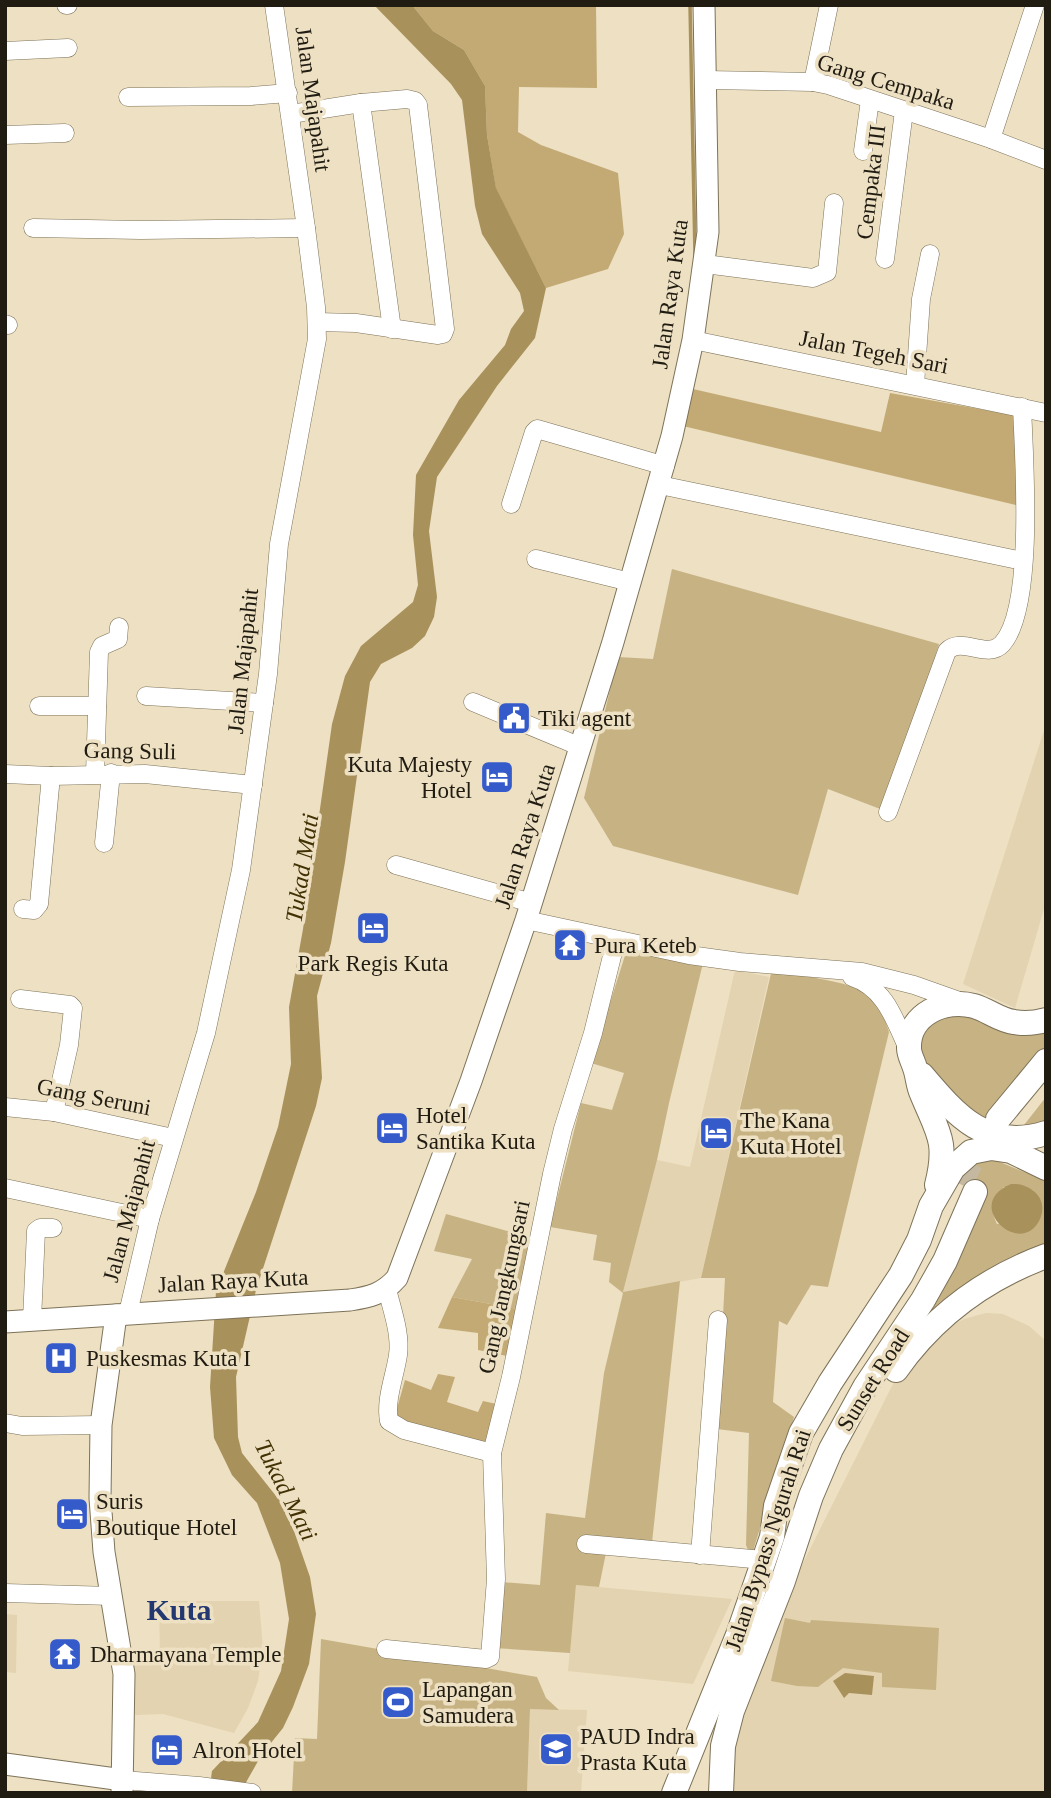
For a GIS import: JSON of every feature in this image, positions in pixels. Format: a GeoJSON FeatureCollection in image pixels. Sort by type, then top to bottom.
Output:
{"type":"FeatureCollection","features":[{"type":"Feature","properties":{"kind":"highway"},"geometry":{"type":"LineString","coordinates":[[931,1206],[939,1177],[943,1145],[920,1091],[912,1058],[912,1028],[923,1015],[942,1006],[972,1006],[1013,1022],[1046,1020]]}},
{"type":"Feature","properties":{"kind":"highway"},"geometry":{"type":"LineString","coordinates":[[912,1058],[957,1114],[979,1129],[1012,1138],[1046,1133]]}},
{"type":"Feature","properties":{"kind":"highway"},"geometry":{"type":"LineString","coordinates":[[1046,1061],[1005,1123],[1046,1085]]}},
{"type":"Feature","properties":{"kind":"highway","name":"Jalan Bypass Ngurah Rai"},"geometry":{"type":"LineString","coordinates":[[677,1788],[715,1695],[764,1560],[772,1537],[776,1506],[802,1433],[830,1383],[905,1268],[931,1206],[953,1168],[971,1152],[1000,1149],[1046,1168]]}},
{"type":"Feature","properties":{"kind":"highway","name":"Sunset Road"},"geometry":{"type":"LineString","coordinates":[[772,1537],[795,1498],[816,1442],[830,1415],[910,1292],[968,1188],[944,1261],[923,1300],[865,1387],[831,1449],[799,1530],[785,1575]]}},
{"type":"Feature","properties":{"kind":"highway","name":"Jalan Bypass Ngurah Rai"},"geometry":{"type":"LineString","coordinates":[[721,1791],[723,1746],[732,1711],[785,1575],[803,1554],[856,1432],[911,1349],[942,1317],[969,1295],[1046,1256]]}},
{"type":"Feature","properties":{"kind":"main road","name":"Jalan Raya Kuta"},"geometry":{"type":"LineString","coordinates":[[5,1322],[350,1300],[387,1289],[402,1268],[529,911],[662,476],[693,341],[705,264],[708,191],[704,5]]}},
{"type":"Feature","properties":{"kind":"main road"},"geometry":{"type":"LineString","coordinates":[[5,1764],[123,1786],[124,1674],[104,1552],[101,1512],[101,1425],[122,1314]]}},
{"type":"Feature","properties":{"kind":"street","name":"Jalan Majapahit"},"geometry":{"type":"LineString","coordinates":[[122,1314],[215,999],[241,870],[253,785],[264,704],[279,544],[313,368],[317,322],[291,114],[274,5]]}},
{"type":"Feature","properties":{"kind":"street"},"geometry":{"type":"LineString","coordinates":[[813,82],[829,5]]}},
{"type":"Feature","properties":{"kind":"street"},"geometry":{"type":"LineString","coordinates":[[991,139],[1035,5]]}},
{"type":"Feature","properties":{"kind":"street"},"geometry":{"type":"LineString","coordinates":[[5,51],[68,48]]}},
{"type":"Feature","properties":{"kind":"street","name":"Gang Cempaka"},"geometry":{"type":"LineString","coordinates":[[706,80],[813,82],[991,139],[1046,160]]}},
{"type":"Feature","properties":{"kind":"street"},"geometry":{"type":"LineString","coordinates":[[128,97],[288,93]]}},
{"type":"Feature","properties":{"kind":"street"},"geometry":{"type":"LineString","coordinates":[[291,114],[361,103],[410,99],[415,101],[419,108],[445,329],[443,334],[438,335],[356,323],[317,322]]}},
{"type":"Feature","properties":{"kind":"street"},"geometry":{"type":"LineString","coordinates":[[863,151],[870,100]]}},
{"type":"Feature","properties":{"kind":"street"},"geometry":{"type":"LineString","coordinates":[[361,103],[392,329]]}},
{"type":"Feature","properties":{"kind":"street","name":"Cempaka III"},"geometry":{"type":"LineString","coordinates":[[885,259],[904,111]]}},
{"type":"Feature","properties":{"kind":"street"},"geometry":{"type":"LineString","coordinates":[[5,135],[65,133]]}},
{"type":"Feature","properties":{"kind":"street"},"geometry":{"type":"LineString","coordinates":[[705,264],[821,277],[827,272],[834,203]]}},
{"type":"Feature","properties":{"kind":"street"},"geometry":{"type":"LineString","coordinates":[[33,229],[306,228]]}},
{"type":"Feature","properties":{"kind":"street"},"geometry":{"type":"LineString","coordinates":[[915,385],[921,299],[930,254]]}},
{"type":"Feature","properties":{"kind":"street","name":"Jalan Tegeh Sari"},"geometry":{"type":"LineString","coordinates":[[693,341],[1046,413]]}},
{"type":"Feature","properties":{"kind":"street"},"geometry":{"type":"LineString","coordinates":[[888,812],[947,651],[957,646],[991,650],[996,648],[1003,643],[1015,620],[1026,530],[1022,407]]}},
{"type":"Feature","properties":{"kind":"street"},"geometry":{"type":"LineString","coordinates":[[511,503],[537,429],[662,476],[1013,559]]}},
{"type":"Feature","properties":{"kind":"street"},"geometry":{"type":"LineString","coordinates":[[536,559],[630,582]]}},
{"type":"Feature","properties":{"kind":"street"},"geometry":{"type":"LineString","coordinates":[[104,843],[103,774],[97,706],[99,652],[102,646],[118,639],[119,627]]}},
{"type":"Feature","properties":{"kind":"street"},"geometry":{"type":"LineString","coordinates":[[146,696],[264,704]]}},
{"type":"Feature","properties":{"kind":"street"},"geometry":{"type":"LineString","coordinates":[[473,702],[581,747]]}},
{"type":"Feature","properties":{"kind":"street"},"geometry":{"type":"LineString","coordinates":[[39,706],[97,706]]}},
{"type":"Feature","properties":{"kind":"street","name":"Gang Suli"},"geometry":{"type":"LineString","coordinates":[[5,774],[159,775],[253,785]]}},
{"type":"Feature","properties":{"kind":"street"},"geometry":{"type":"LineString","coordinates":[[23,909],[38,907],[51,776]]}},
{"type":"Feature","properties":{"kind":"street"},"geometry":{"type":"LineString","coordinates":[[396,865],[616,940],[689,955],[862,972],[886,977],[972,1006]]}},
{"type":"Feature","properties":{"kind":"street","name":"Gang Jangkungsari"},"geometry":{"type":"LineString","coordinates":[[386,1649],[486,1659],[490,1657],[496,1579],[492,1452],[511,1377],[552,1174],[593,1033],[616,940]]}},
{"type":"Feature","properties":{"kind":"street"},"geometry":{"type":"LineString","coordinates":[[832,971],[859,980],[878,991],[912,1058]]}},
{"type":"Feature","properties":{"kind":"street"},"geometry":{"type":"LineString","coordinates":[[20,999],[70,1005],[73,1008],[69,1045],[54,1112]]}},
{"type":"Feature","properties":{"kind":"street","name":"Gang Seruni"},"geometry":{"type":"LineString","coordinates":[[5,1107],[54,1112],[173,1138]]}},
{"type":"Feature","properties":{"kind":"street"},"geometry":{"type":"LineString","coordinates":[[5,1188],[150,1219]]}},
{"type":"Feature","properties":{"kind":"street"},"geometry":{"type":"LineString","coordinates":[[32,1320],[36,1231],[40,1228],[53,1228]]}},
{"type":"Feature","properties":{"kind":"street"},"geometry":{"type":"LineString","coordinates":[[387,1289],[398,1336],[399,1353],[390,1397],[389,1420],[404,1430],[492,1452]]}},
{"type":"Feature","properties":{"kind":"street"},"geometry":{"type":"LineString","coordinates":[[700,1555],[718,1320]]}},
{"type":"Feature","properties":{"kind":"street"},"geometry":{"type":"LineString","coordinates":[[5,1423],[22,1426],[101,1425]]}},
{"type":"Feature","properties":{"kind":"street"},"geometry":{"type":"LineString","coordinates":[[586,1544],[764,1560]]}},
{"type":"Feature","properties":{"kind":"street"},"geometry":{"type":"LineString","coordinates":[[5,1593],[112,1596]]}},
{"type":"Feature","properties":{"kind":"street"},"geometry":{"type":"LineString","coordinates":[[123,1786],[199,1786],[251,1792]]}},
{"type":"Feature","properties":{"kind":"shaded area","name":"Tukad Mati"},"geometry":{"type":"Polygon","coordinates":[[[374,5],[412,5],[433,31],[464,50],[485,86],[487,135],[496,188],[546,288],[535,338],[497,386],[437,477],[429,531],[437,597],[434,617],[425,636],[412,648],[381,664],[370,682],[345,862],[331,943],[317,996],[322,1078],[316,1106],[256,1290],[236,1377],[238,1437],[242,1453],[280,1501],[310,1577],[316,1614],[309,1664],[283,1728],[262,1754],[240,1793],[209,1793],[212,1771],[258,1722],[281,1671],[289,1619],[280,1563],[257,1503],[232,1475],[214,1438],[210,1387],[216,1291],[256,1192],[278,1127],[291,1064],[289,1007],[303,929],[332,724],[345,676],[361,646],[413,602],[418,585],[413,535],[416,475],[459,400],[505,345],[511,329],[524,311],[520,293],[482,234],[475,206],[462,100],[451,84],[374,5]]]}},
{"type":"Feature","properties":{"kind":"shaded area"},"geometry":{"type":"Polygon","coordinates":[[[412,5],[596,5],[597,88],[519,87],[518,132],[541,145],[618,173],[624,234],[608,269],[546,288],[496,189],[487,135],[485,86],[464,50],[433,31],[412,5]]]}},
{"type":"Feature","properties":{"kind":"shaded area"},"geometry":{"type":"Polygon","coordinates":[[[693,389],[881,432],[890,393],[1013,415],[1020,506],[683,426],[693,389]]]}},
{"type":"Feature","properties":{"kind":"shaded area"},"geometry":{"type":"Polygon","coordinates":[[[672,569],[939,644],[888,812],[828,789],[798,895],[613,846],[584,798],[618,657],[653,659],[672,569]]]}},
{"type":"Feature","properties":{"kind":"shaded area"},"geometry":{"type":"Polygon","coordinates":[[[1046,724],[1046,902],[1015,1008],[963,984],[1046,724]]]}},
{"type":"Feature","properties":{"kind":"shaded area"},"geometry":{"type":"Polygon","coordinates":[[[628,946],[703,963],[623,1292],[680,1281],[651,1552],[607,1548],[599,1587],[576,1585],[570,1653],[494,1648],[501,1582],[540,1585],[546,1513],[585,1518],[604,1373],[623,1293],[609,1282],[611,1263],[593,1260],[597,1235],[550,1227],[581,1103],[612,1110],[624,1073],[591,1063],[628,946]]]}},
{"type":"Feature","properties":{"kind":"shaded area"},"geometry":{"type":"Polygon","coordinates":[[[772,969],[857,988],[879,1008],[889,1032],[828,1287],[811,1285],[787,1325],[779,1321],[773,1402],[794,1417],[753,1551],[748,1550],[746,1545],[749,1433],[717,1429],[725,1278],[701,1278],[772,969]]]}},
{"type":"Feature","properties":{"kind":"shaded area","name":"The Kana Kuta Hotel"},"geometry":{"type":"Polygon","coordinates":[[[735,970],[769,977],[701,1278],[623,1292],[657,1160],[690,1167],[735,970]]]}},
{"type":"Feature","properties":{"kind":"shaded area"},"geometry":{"type":"Polygon","coordinates":[[[942,1010],[961,1013],[1011,1030],[1046,1029],[1046,1049],[989,1116],[1016,1133],[1001,1132],[981,1125],[962,1113],[932,1080],[913,1039],[925,1022],[942,1010]]]}},
{"type":"Feature","properties":{"kind":"shaded area"},"geometry":{"type":"Polygon","coordinates":[[[1046,1097],[1046,1129],[1017,1134],[1046,1097]]]}},
{"type":"Feature","properties":{"kind":"shaded area"},"geometry":{"type":"Polygon","coordinates":[[[995,1160],[1046,1181],[1046,1246],[912,1333],[982,1193],[953,1177],[968,1163],[995,1160]],[[1004,1187],[996,1195],[993,1204],[997,1224],[1040,1218],[1041,1203],[1033,1190],[1004,1187]]]}},
{"type":"Feature","properties":{"kind":"shaded area"},"geometry":{"type":"Polygon","coordinates":[[[1011,1184],[1031,1189],[1040,1198],[1042,1205],[1040,1219],[1031,1230],[1020,1234],[1009,1231],[993,1215],[992,1204],[997,1193],[1011,1184]]]}},
{"type":"Feature","properties":{"kind":"shaded area"},"geometry":{"type":"Polygon","coordinates":[[[446,1214],[532,1238],[518,1309],[452,1297],[472,1259],[434,1251],[446,1214]]]}},
{"type":"Feature","properties":{"kind":"shaded area"},"geometry":{"type":"Polygon","coordinates":[[[452,1297],[518,1309],[507,1356],[478,1350],[478,1333],[438,1328],[452,1297]]]}},
{"type":"Feature","properties":{"kind":"shaded area"},"geometry":{"type":"Polygon","coordinates":[[[986,1313],[1003,1314],[1029,1326],[1046,1341],[1046,1793],[730,1793],[735,1738],[798,1573],[897,1376],[941,1331],[964,1319],[986,1313]]]}},
{"type":"Feature","properties":{"kind":"shaded area"},"geometry":{"type":"Polygon","coordinates":[[[438,1374],[455,1377],[447,1402],[478,1412],[483,1401],[501,1405],[490,1448],[394,1419],[405,1380],[431,1390],[438,1374]]]}},
{"type":"Feature","properties":{"kind":"shaded area"},"geometry":{"type":"Polygon","coordinates":[[[576,1585],[732,1599],[693,1684],[568,1671],[576,1585]]]}},
{"type":"Feature","properties":{"kind":"shaded area"},"geometry":{"type":"Polygon","coordinates":[[[159,1601],[259,1601],[263,1649],[258,1681],[248,1708],[234,1733],[163,1714],[135,1715],[130,1655],[160,1655],[159,1601]]]}},
{"type":"Feature","properties":{"kind":"shaded area"},"geometry":{"type":"Polygon","coordinates":[[[5,1614],[17,1615],[16,1673],[5,1672],[5,1614]]]}},
{"type":"Feature","properties":{"kind":"shaded area"},"geometry":{"type":"Polygon","coordinates":[[[785,1618],[810,1623],[811,1620],[939,1628],[936,1690],[882,1687],[882,1673],[843,1668],[818,1687],[771,1681],[785,1618]]]}},
{"type":"Feature","properties":{"kind":"shaded area","name":"Lapangan Samudera"},"geometry":{"type":"Polygon","coordinates":[[[321,1639],[537,1677],[546,1698],[559,1710],[530,1709],[527,1793],[292,1793],[295,1738],[317,1739],[321,1639]]]}},
{"type":"Feature","properties":{"kind":"shaded area"},"geometry":{"type":"Polygon","coordinates":[[[845,1673],[874,1676],[872,1695],[849,1693],[844,1698],[833,1681],[845,1673]]]}},
{"type":"Feature","properties":{"kind":"shaded area","name":"PAUD Indra Prasta Kuta"},"geometry":{"type":"Polygon","coordinates":[[[530,1709],[587,1710],[581,1793],[527,1793],[530,1709]]]}},
{"type":"Feature","properties":{"kind":"waterway"},"geometry":{"type":"LineString","coordinates":[[690,5],[695,255]]}},
{"type":"Feature","properties":{"kind":"tunnel"},"geometry":{"type":"LineString","coordinates":[[960,1184],[981,1144]]}},
{"type":"Feature","properties":{"kind":"place","name":"Tiki agent"},"geometry":{"type":"Point","coordinates":[514,718]}},
{"type":"Feature","properties":{"kind":"place","name":"Kuta Majesty Hotel"},"geometry":{"type":"Point","coordinates":[497,777]}},
{"type":"Feature","properties":{"kind":"place","name":"Park Regis Kuta"},"geometry":{"type":"Point","coordinates":[373,928]}},
{"type":"Feature","properties":{"kind":"place","name":"Pura Keteb"},"geometry":{"type":"Point","coordinates":[570,945]}},
{"type":"Feature","properties":{"kind":"place","name":"Hotel Santika Kuta"},"geometry":{"type":"Point","coordinates":[392,1128]}},
{"type":"Feature","properties":{"kind":"place","name":"The Kana Kuta Hotel"},"geometry":{"type":"Point","coordinates":[716,1133]}},
{"type":"Feature","properties":{"kind":"place","name":"Puskesmas Kuta I"},"geometry":{"type":"Point","coordinates":[61,1358]}},
{"type":"Feature","properties":{"kind":"place","name":"Suris Boutique Hotel"},"geometry":{"type":"Point","coordinates":[72,1514]}},
{"type":"Feature","properties":{"kind":"place","name":"Dharmayana Temple"},"geometry":{"type":"Point","coordinates":[65,1654]}},
{"type":"Feature","properties":{"kind":"place","name":"Lapangan Samudera"},"geometry":{"type":"Point","coordinates":[398,1702]}},
{"type":"Feature","properties":{"kind":"place","name":"PAUD Indra Prasta Kuta"},"geometry":{"type":"Point","coordinates":[556,1749]}},
{"type":"Feature","properties":{"kind":"place","name":"Alron Hotel"},"geometry":{"type":"Point","coordinates":[167,1750]}},
{"type":"Feature","properties":{"kind":"district","name":"Kuta"},"geometry":{"type":"Point","coordinates":[179,1609]}}]}
